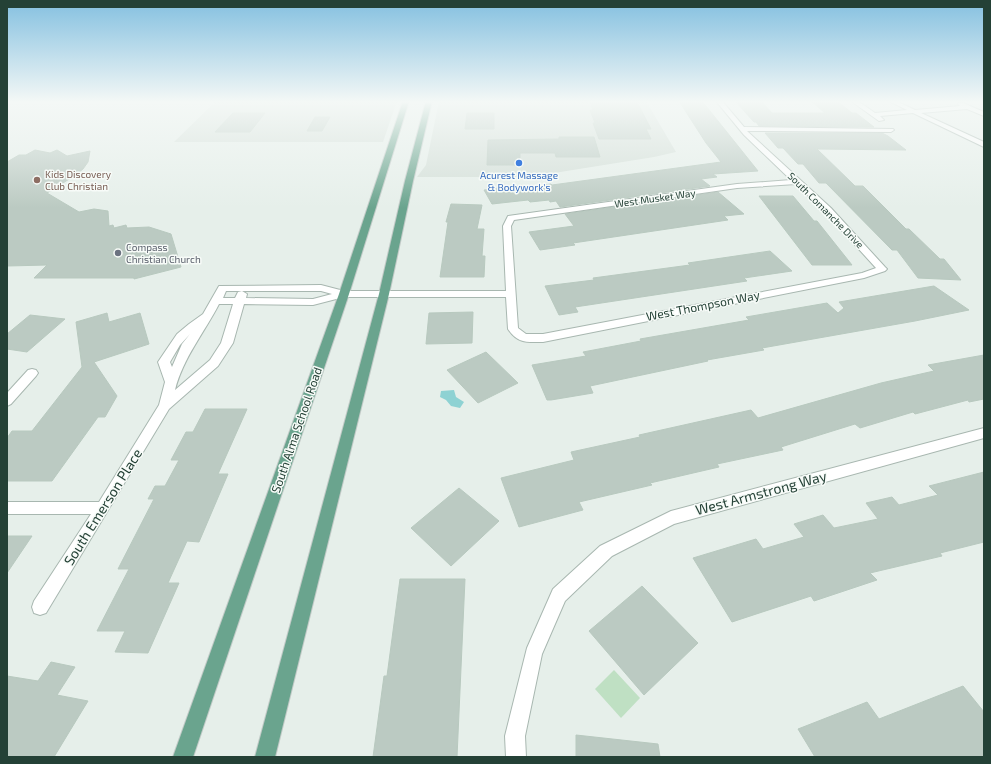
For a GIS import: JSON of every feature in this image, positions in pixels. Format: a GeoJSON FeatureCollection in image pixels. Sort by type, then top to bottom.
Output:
{"type":"FeatureCollection","features":[{"type":"Feature","properties":{"kind":"main road","name":"South Alma School Road"},"geometry":{"type":"LineString","coordinates":[[183,757],[344,294],[395,137]]}},
{"type":"Feature","properties":{"kind":"main road"},"geometry":{"type":"LineString","coordinates":[[265,757],[384,294],[420,137]]}},
{"type":"Feature","properties":{"kind":"street","name":"South Comanche Drive"},"geometry":{"type":"LineString","coordinates":[[749,137],[760,149],[799,182],[828,210],[882,269]]}},
{"type":"Feature","properties":{"kind":"street"},"geometry":{"type":"LineString","coordinates":[[967,137],[984,145]]}},
{"type":"Feature","properties":{"kind":"street","name":"West Musket Way"},"geometry":{"type":"LineString","coordinates":[[512,294],[507,226],[511,218],[737,186],[799,182]]}},
{"type":"Feature","properties":{"kind":"street","name":"West Thompson Way"},"geometry":{"type":"LineString","coordinates":[[512,294],[513,329],[523,338],[551,336],[864,275],[882,269]]}},
{"type":"Feature","properties":{"kind":"street","name":"South Emerson Place"},"geometry":{"type":"LineString","coordinates":[[40,607],[103,508],[165,406],[171,382],[164,362],[170,350],[190,326],[206,317],[222,288],[245,288],[227,343],[214,363],[165,406]]}},
{"type":"Feature","properties":{"kind":"street"},"geometry":{"type":"LineString","coordinates":[[245,288],[321,288],[344,294],[512,294]]}},
{"type":"Feature","properties":{"kind":"street"},"geometry":{"type":"LineString","coordinates":[[215,301],[240,300],[314,302],[344,294]]}},
{"type":"Feature","properties":{"kind":"street"},"geometry":{"type":"LineString","coordinates":[[7,401],[32,373]]}},
{"type":"Feature","properties":{"kind":"street","name":"West Armstrong Way"},"geometry":{"type":"LineString","coordinates":[[516,757],[515,736],[534,654],[559,595],[606,551],[671,518],[984,433]]}},
{"type":"Feature","properties":{"kind":"street"},"geometry":{"type":"LineString","coordinates":[[7,508],[103,508]]}},
{"type":"Feature","properties":{"kind":"shaded area"},"geometry":{"type":"Polygon","coordinates":[[[179,137],[385,137],[383,142],[174,142],[179,137]]]}},
{"type":"Feature","properties":{"kind":"shaded area"},"geometry":{"type":"Polygon","coordinates":[[[432,137],[667,137],[676,152],[654,157],[529,177],[417,177],[426,165],[432,137]]]}},
{"type":"Feature","properties":{"kind":"green space"},"geometry":{"type":"Polygon","coordinates":[[[614,670],[640,698],[621,718],[595,689],[614,670]]]}},
{"type":"Feature","properties":{"kind":"water"},"geometry":{"type":"Polygon","coordinates":[[[454,390],[456,397],[464,402],[460,408],[451,406],[446,400],[440,397],[441,391],[454,390]]]}},
{"type":"Feature","properties":{"kind":"building"},"geometry":{"type":"Polygon","coordinates":[[[559,137],[594,137],[600,157],[556,157],[555,153],[520,153],[520,165],[487,165],[488,140],[559,139],[559,137]]]}},
{"type":"Feature","properties":{"kind":"building"},"geometry":{"type":"Polygon","coordinates":[[[598,137],[650,137],[651,139],[599,139],[598,137]]]}},
{"type":"Feature","properties":{"kind":"building"},"geometry":{"type":"Polygon","coordinates":[[[702,137],[731,137],[758,171],[713,174],[717,177],[701,179],[710,186],[560,207],[556,201],[550,202],[549,200],[530,202],[528,200],[492,204],[484,190],[522,185],[522,188],[552,185],[721,162],[702,137]]]}},
{"type":"Feature","properties":{"kind":"building"},"geometry":{"type":"Polygon","coordinates":[[[768,137],[889,137],[906,150],[817,149],[855,186],[863,186],[906,229],[909,229],[940,259],[944,259],[961,280],[918,278],[897,250],[892,250],[826,183],[819,183],[803,164],[798,164],[783,148],[778,148],[768,137]]]}},
{"type":"Feature","properties":{"kind":"building"},"geometry":{"type":"Polygon","coordinates":[[[35,150],[50,153],[57,150],[67,156],[90,151],[88,162],[83,169],[47,193],[79,212],[94,209],[108,211],[109,226],[113,225],[114,228],[126,225],[127,228],[149,227],[171,234],[181,267],[134,279],[34,278],[47,265],[7,266],[7,162],[19,155],[26,155],[35,150]]]}},
{"type":"Feature","properties":{"kind":"building"},"geometry":{"type":"Polygon","coordinates":[[[718,192],[744,214],[724,216],[728,220],[573,243],[575,245],[540,250],[529,232],[574,226],[565,214],[718,192]]]}},
{"type":"Feature","properties":{"kind":"building"},"geometry":{"type":"Polygon","coordinates":[[[759,196],[793,196],[814,221],[817,221],[852,265],[812,265],[759,196]]]}},
{"type":"Feature","properties":{"kind":"building"},"geometry":{"type":"Polygon","coordinates":[[[451,204],[482,205],[477,229],[484,229],[482,256],[485,256],[484,277],[440,277],[448,222],[446,222],[451,204]]]}},
{"type":"Feature","properties":{"kind":"building"},"geometry":{"type":"Polygon","coordinates":[[[770,251],[792,271],[744,278],[747,281],[575,307],[578,312],[559,315],[545,286],[594,280],[593,278],[690,265],[688,263],[770,251]]]}},
{"type":"Feature","properties":{"kind":"building"},"geometry":{"type":"Polygon","coordinates":[[[934,286],[969,310],[762,348],[764,350],[707,360],[708,361],[590,386],[593,393],[551,400],[547,400],[532,365],[586,356],[583,352],[641,341],[640,339],[749,320],[746,317],[827,303],[838,313],[844,308],[839,302],[934,286]]]}},
{"type":"Feature","properties":{"kind":"building"},"geometry":{"type":"Polygon","coordinates":[[[473,312],[472,343],[426,344],[429,313],[473,312]]]}},
{"type":"Feature","properties":{"kind":"building"},"geometry":{"type":"Polygon","coordinates":[[[107,313],[109,322],[140,313],[149,344],[94,362],[117,396],[105,417],[98,417],[52,481],[7,481],[7,438],[12,431],[32,431],[82,367],[76,322],[107,313]]]}},
{"type":"Feature","properties":{"kind":"building"},"geometry":{"type":"Polygon","coordinates":[[[30,315],[65,319],[27,352],[7,349],[7,334],[30,315]]]}},
{"type":"Feature","properties":{"kind":"building"},"geometry":{"type":"Polygon","coordinates":[[[486,352],[518,383],[478,403],[447,370],[486,352]]]}},
{"type":"Feature","properties":{"kind":"building"},"geometry":{"type":"Polygon","coordinates":[[[984,355],[984,399],[969,402],[968,400],[915,414],[913,412],[860,428],[855,424],[781,447],[783,450],[717,464],[719,467],[650,483],[652,485],[579,502],[583,510],[519,527],[501,478],[574,460],[571,452],[751,410],[758,418],[881,383],[934,371],[928,365],[984,355]]]}},
{"type":"Feature","properties":{"kind":"building"},"geometry":{"type":"Polygon","coordinates":[[[205,409],[247,409],[218,474],[228,474],[199,542],[187,541],[168,583],[179,583],[148,653],[115,652],[125,631],[97,631],[129,569],[118,569],[154,499],[148,499],[155,486],[165,486],[179,460],[171,460],[186,432],[193,432],[205,409]]]}},
{"type":"Feature","properties":{"kind":"building"},"geometry":{"type":"Polygon","coordinates":[[[984,472],[984,542],[940,553],[942,556],[870,573],[877,580],[814,601],[811,596],[732,622],[693,558],[756,539],[763,549],[804,537],[794,524],[823,515],[834,528],[878,519],[866,503],[892,497],[899,505],[938,495],[929,486],[984,472]]]}},
{"type":"Feature","properties":{"kind":"building"},"geometry":{"type":"Polygon","coordinates":[[[459,488],[499,521],[451,566],[411,528],[459,488]]]}},
{"type":"Feature","properties":{"kind":"building"},"geometry":{"type":"Polygon","coordinates":[[[7,536],[32,536],[7,573],[7,536]]]}},
{"type":"Feature","properties":{"kind":"building"},"geometry":{"type":"Polygon","coordinates":[[[400,579],[465,579],[457,757],[373,757],[384,676],[387,676],[400,579]]]}},
{"type":"Feature","properties":{"kind":"building"},"geometry":{"type":"Polygon","coordinates":[[[642,586],[698,643],[644,695],[589,631],[642,586]]]}},
{"type":"Feature","properties":{"kind":"building"},"geometry":{"type":"Polygon","coordinates":[[[51,662],[75,667],[57,695],[88,701],[54,757],[7,757],[7,676],[38,681],[51,662]]]}},
{"type":"Feature","properties":{"kind":"building"},"geometry":{"type":"Polygon","coordinates":[[[963,686],[984,712],[984,757],[815,757],[798,729],[867,702],[879,719],[963,686]]]}},
{"type":"Feature","properties":{"kind":"building"},"geometry":{"type":"Polygon","coordinates":[[[576,735],[658,744],[660,757],[576,757],[576,735]]]}},
{"type":"Feature","properties":{"kind":"place","name":"Acurest Massage & Bodywork's"},"geometry":{"type":"Point","coordinates":[519,163]}},
{"type":"Feature","properties":{"kind":"place","name":"Kids Discovery Club Christian"},"geometry":{"type":"Point","coordinates":[37,180]}},
{"type":"Feature","properties":{"kind":"place","name":"Compass Christian Church"},"geometry":{"type":"Point","coordinates":[118,253]}}]}
